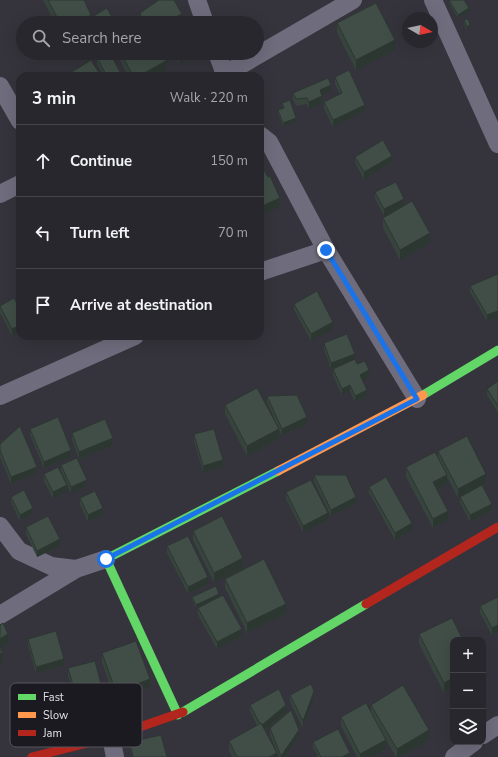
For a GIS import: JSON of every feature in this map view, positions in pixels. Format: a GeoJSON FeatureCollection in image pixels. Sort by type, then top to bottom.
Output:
{"type":"FeatureCollection","features":[{"type":"Feature","properties":{"kind":"street"},"geometry":{"type":"LineString","coordinates":[[197,0],[203,16]]}},
{"type":"Feature","properties":{"kind":"street"},"geometry":{"type":"LineString","coordinates":[[264,51],[353,0]]}},
{"type":"Feature","properties":{"kind":"street"},"geometry":{"type":"LineString","coordinates":[[433,0],[498,144]]}},
{"type":"Feature","properties":{"kind":"street"},"geometry":{"type":"LineString","coordinates":[[219,60],[222,72]]}},
{"type":"Feature","properties":{"kind":"street"},"geometry":{"type":"LineString","coordinates":[[228,72],[249,60]]}},
{"type":"Feature","properties":{"kind":"street"},"geometry":{"type":"LineString","coordinates":[[0,86],[16,115]]}},
{"type":"Feature","properties":{"kind":"street"},"geometry":{"type":"LineString","coordinates":[[264,138],[269,142],[326,250],[417,399]]}},
{"type":"Feature","properties":{"kind":"street"},"geometry":{"type":"LineString","coordinates":[[0,194],[16,186]]}},
{"type":"Feature","properties":{"kind":"street"},"geometry":{"type":"LineString","coordinates":[[264,271],[326,250]]}},
{"type":"Feature","properties":{"kind":"street"},"geometry":{"type":"LineString","coordinates":[[0,396],[126,340]]}},
{"type":"Feature","properties":{"kind":"street"},"geometry":{"type":"LineString","coordinates":[[0,615],[76,568],[106,559],[417,399],[498,350]]}},
{"type":"Feature","properties":{"kind":"street"},"geometry":{"type":"LineString","coordinates":[[0,526],[19,551],[51,566],[76,568]]}},
{"type":"Feature","properties":{"kind":"street"},"geometry":{"type":"LineString","coordinates":[[142,727],[178,715],[498,527]]}},
{"type":"Feature","properties":{"kind":"street"},"geometry":{"type":"LineString","coordinates":[[106,559],[178,715]]}},
{"type":"Feature","properties":{"kind":"street"},"geometry":{"type":"LineString","coordinates":[[486,733],[498,725]]}},
{"type":"Feature","properties":{"kind":"street"},"geometry":{"type":"LineString","coordinates":[[454,757],[470,745]]}},
{"type":"Feature","properties":{"kind":"street"},"geometry":{"type":"LineString","coordinates":[[32,757],[72,747]]}},
{"type":"Feature","properties":{"kind":"street"},"geometry":{"type":"LineString","coordinates":[[114,747],[116,757]]}},
{"type":"Feature","properties":{"kind":"building"},"geometry":{"type":"Polygon","coordinates":[[[48,0],[84,0],[91,15],[89,16],[56,16],[48,0]]]}},
{"type":"Feature","properties":{"kind":"building"},"geometry":{"type":"Polygon","coordinates":[[[159,0],[174,0],[182,14],[178,16],[141,16],[140,13],[159,0]]]}},
{"type":"Feature","properties":{"kind":"building"},"geometry":{"type":"Polygon","coordinates":[[[449,0],[464,0],[469,8],[458,15],[449,0]]]}},
{"type":"Feature","properties":{"kind":"building"},"geometry":{"type":"Polygon","coordinates":[[[376,3],[395,40],[356,60],[337,23],[376,3]]]}},
{"type":"Feature","properties":{"kind":"building"},"geometry":{"type":"Polygon","coordinates":[[[107,8],[111,16],[94,16],[107,8]]]}},
{"type":"Feature","properties":{"kind":"building"},"geometry":{"type":"Polygon","coordinates":[[[468,19],[470,25],[467,27],[464,20],[468,19]]]}},
{"type":"Feature","properties":{"kind":"building"},"geometry":{"type":"Polygon","coordinates":[[[91,60],[98,72],[72,72],[91,60]]]}},
{"type":"Feature","properties":{"kind":"building"},"geometry":{"type":"Polygon","coordinates":[[[98,60],[114,60],[120,72],[105,72],[98,60]]]}},
{"type":"Feature","properties":{"kind":"building"},"geometry":{"type":"Polygon","coordinates":[[[125,60],[166,61],[146,72],[131,72],[125,60]]]}},
{"type":"Feature","properties":{"kind":"building"},"geometry":{"type":"Polygon","coordinates":[[[349,70],[365,105],[333,120],[324,102],[342,93],[335,77],[349,70]]]}},
{"type":"Feature","properties":{"kind":"building"},"geometry":{"type":"Polygon","coordinates":[[[328,78],[331,85],[320,90],[322,96],[309,102],[307,98],[296,99],[293,93],[328,78]]]}},
{"type":"Feature","properties":{"kind":"building"},"geometry":{"type":"Polygon","coordinates":[[[290,100],[296,118],[283,123],[278,110],[284,108],[282,103],[290,100]]]}},
{"type":"Feature","properties":{"kind":"building"},"geometry":{"type":"Polygon","coordinates":[[[383,140],[392,156],[364,172],[355,157],[383,140]]]}},
{"type":"Feature","properties":{"kind":"building"},"geometry":{"type":"Polygon","coordinates":[[[264,170],[268,177],[270,176],[280,198],[264,205],[264,170]]]}},
{"type":"Feature","properties":{"kind":"building"},"geometry":{"type":"Polygon","coordinates":[[[396,182],[404,199],[384,209],[375,192],[396,182]]]}},
{"type":"Feature","properties":{"kind":"building"},"geometry":{"type":"Polygon","coordinates":[[[412,201],[430,233],[400,250],[383,218],[412,201]]]}},
{"type":"Feature","properties":{"kind":"building"},"geometry":{"type":"Polygon","coordinates":[[[498,274],[498,311],[487,315],[470,286],[498,274]]]}},
{"type":"Feature","properties":{"kind":"building"},"geometry":{"type":"Polygon","coordinates":[[[317,291],[333,322],[311,334],[294,304],[317,291]]]}},
{"type":"Feature","properties":{"kind":"building"},"geometry":{"type":"Polygon","coordinates":[[[14,298],[16,302],[16,327],[12,329],[0,306],[14,298]]]}},
{"type":"Feature","properties":{"kind":"building"},"geometry":{"type":"Polygon","coordinates":[[[347,334],[355,354],[331,363],[324,343],[347,334]]]}},
{"type":"Feature","properties":{"kind":"building"},"geometry":{"type":"Polygon","coordinates":[[[355,359],[357,364],[365,361],[369,370],[360,375],[367,390],[355,396],[350,385],[342,389],[333,369],[355,359]]]}},
{"type":"Feature","properties":{"kind":"building"},"geometry":{"type":"Polygon","coordinates":[[[498,381],[498,406],[487,389],[498,381]]]}},
{"type":"Feature","properties":{"kind":"building"},"geometry":{"type":"Polygon","coordinates":[[[257,388],[279,429],[247,446],[225,405],[257,388]]]}},
{"type":"Feature","properties":{"kind":"building"},"geometry":{"type":"Polygon","coordinates":[[[297,395],[307,417],[282,429],[267,396],[297,395]]]}},
{"type":"Feature","properties":{"kind":"building"},"geometry":{"type":"Polygon","coordinates":[[[58,417],[71,450],[44,462],[30,429],[58,417]]]}},
{"type":"Feature","properties":{"kind":"building"},"geometry":{"type":"Polygon","coordinates":[[[105,419],[113,438],[79,452],[72,433],[105,419]]]}},
{"type":"Feature","properties":{"kind":"building"},"geometry":{"type":"Polygon","coordinates":[[[20,426],[37,467],[11,477],[0,450],[0,444],[20,426]]]}},
{"type":"Feature","properties":{"kind":"building"},"geometry":{"type":"Polygon","coordinates":[[[214,429],[223,460],[203,466],[194,434],[214,429]]]}},
{"type":"Feature","properties":{"kind":"building"},"geometry":{"type":"Polygon","coordinates":[[[467,436],[486,474],[458,489],[438,451],[467,436]]]}},
{"type":"Feature","properties":{"kind":"building"},"geometry":{"type":"Polygon","coordinates":[[[435,452],[447,475],[433,482],[448,511],[433,519],[406,467],[435,452]]]}},
{"type":"Feature","properties":{"kind":"building"},"geometry":{"type":"Polygon","coordinates":[[[77,458],[87,480],[71,487],[61,465],[77,458]]]}},
{"type":"Feature","properties":{"kind":"building"},"geometry":{"type":"Polygon","coordinates":[[[58,467],[67,485],[53,492],[44,474],[58,467]]]}},
{"type":"Feature","properties":{"kind":"building"},"geometry":{"type":"Polygon","coordinates":[[[314,475],[346,475],[356,497],[331,510],[314,475]]]}},
{"type":"Feature","properties":{"kind":"building"},"geometry":{"type":"Polygon","coordinates":[[[386,477],[412,523],[395,533],[369,487],[386,477]]]}},
{"type":"Feature","properties":{"kind":"building"},"geometry":{"type":"Polygon","coordinates":[[[311,480],[328,513],[303,526],[286,492],[311,480]]]}},
{"type":"Feature","properties":{"kind":"building"},"geometry":{"type":"Polygon","coordinates":[[[482,485],[492,504],[470,515],[460,497],[482,485]]]}},
{"type":"Feature","properties":{"kind":"building"},"geometry":{"type":"Polygon","coordinates":[[[24,490],[33,508],[20,515],[11,497],[24,490]]]}},
{"type":"Feature","properties":{"kind":"building"},"geometry":{"type":"Polygon","coordinates":[[[95,491],[103,508],[88,515],[80,498],[95,491]]]}},
{"type":"Feature","properties":{"kind":"building"},"geometry":{"type":"Polygon","coordinates":[[[48,516],[60,539],[37,551],[26,527],[48,516]]]}},
{"type":"Feature","properties":{"kind":"building"},"geometry":{"type":"Polygon","coordinates":[[[222,516],[243,558],[214,573],[193,531],[222,516]]]}},
{"type":"Feature","properties":{"kind":"building"},"geometry":{"type":"Polygon","coordinates":[[[188,536],[208,577],[188,587],[167,546],[188,536]]]}},
{"type":"Feature","properties":{"kind":"building"},"geometry":{"type":"Polygon","coordinates":[[[264,559],[286,604],[247,623],[225,579],[264,559]]]}},
{"type":"Feature","properties":{"kind":"building"},"geometry":{"type":"Polygon","coordinates":[[[216,586],[219,594],[196,605],[192,597],[216,586]]]}},
{"type":"Feature","properties":{"kind":"building"},"geometry":{"type":"Polygon","coordinates":[[[223,595],[242,629],[217,642],[198,608],[223,595]]]}},
{"type":"Feature","properties":{"kind":"building"},"geometry":{"type":"Polygon","coordinates":[[[498,597],[498,625],[492,628],[480,606],[498,597]]]}},
{"type":"Feature","properties":{"kind":"building"},"geometry":{"type":"Polygon","coordinates":[[[452,618],[462,637],[450,637],[450,680],[444,683],[419,634],[452,618]]]}},
{"type":"Feature","properties":{"kind":"building"},"geometry":{"type":"Polygon","coordinates":[[[3,623],[8,634],[0,639],[0,625],[3,623]]]}},
{"type":"Feature","properties":{"kind":"building"},"geometry":{"type":"Polygon","coordinates":[[[56,631],[64,659],[36,667],[28,639],[56,631]]]}},
{"type":"Feature","properties":{"kind":"building"},"geometry":{"type":"Polygon","coordinates":[[[136,641],[150,679],[140,683],[113,683],[102,653],[136,641]]]}},
{"type":"Feature","properties":{"kind":"building"},"geometry":{"type":"Polygon","coordinates":[[[0,646],[3,653],[0,654],[0,646]]]}},
{"type":"Feature","properties":{"kind":"building"},"geometry":{"type":"Polygon","coordinates":[[[95,661],[101,683],[72,683],[68,668],[95,661]]]}},
{"type":"Feature","properties":{"kind":"building"},"geometry":{"type":"Polygon","coordinates":[[[311,684],[314,691],[303,721],[290,695],[311,684]]]}},
{"type":"Feature","properties":{"kind":"building"},"geometry":{"type":"Polygon","coordinates":[[[403,685],[429,730],[397,749],[371,705],[403,685]]]}},
{"type":"Feature","properties":{"kind":"building"},"geometry":{"type":"Polygon","coordinates":[[[279,689],[286,705],[262,725],[261,723],[260,724],[250,705],[279,689]]]}},
{"type":"Feature","properties":{"kind":"building"},"geometry":{"type":"Polygon","coordinates":[[[366,703],[386,740],[360,754],[341,717],[366,703]]]}},
{"type":"Feature","properties":{"kind":"building"},"geometry":{"type":"Polygon","coordinates":[[[291,710],[299,730],[281,756],[270,728],[291,710]]]}},
{"type":"Feature","properties":{"kind":"building"},"geometry":{"type":"Polygon","coordinates":[[[261,723],[277,753],[269,757],[237,757],[229,741],[261,723]]]}},
{"type":"Feature","properties":{"kind":"building"},"geometry":{"type":"Polygon","coordinates":[[[338,729],[350,753],[342,757],[321,757],[313,742],[338,729]]]}},
{"type":"Feature","properties":{"kind":"building"},"geometry":{"type":"Polygon","coordinates":[[[161,735],[167,757],[133,757],[131,747],[142,747],[142,739],[161,735]]]}},
{"type":"Feature","properties":{"kind":"traffic: fast"},"geometry":{"type":"LineString","coordinates":[[423,395],[498,350]]}},
{"type":"Feature","properties":{"kind":"traffic: fast"},"geometry":{"type":"LineString","coordinates":[[178,715],[106,559],[278,471]]}},
{"type":"Feature","properties":{"kind":"traffic: fast"},"geometry":{"type":"LineString","coordinates":[[183,712],[366,604]]}},
{"type":"Feature","properties":{"kind":"traffic: slow"},"geometry":{"type":"LineString","coordinates":[[278,471],[423,395]]}},
{"type":"Feature","properties":{"kind":"traffic: jam"},"geometry":{"type":"LineString","coordinates":[[366,604],[498,527]]}},
{"type":"Feature","properties":{"kind":"traffic: jam"},"geometry":{"type":"LineString","coordinates":[[142,726],[183,712]]}},
{"type":"Feature","properties":{"kind":"traffic: jam"},"geometry":{"type":"LineString","coordinates":[[32,757],[72,747]]}},
{"type":"Feature","properties":{"kind":"route"},"geometry":{"type":"LineString","coordinates":[[106,559],[417,399],[326,250]]}}]}
